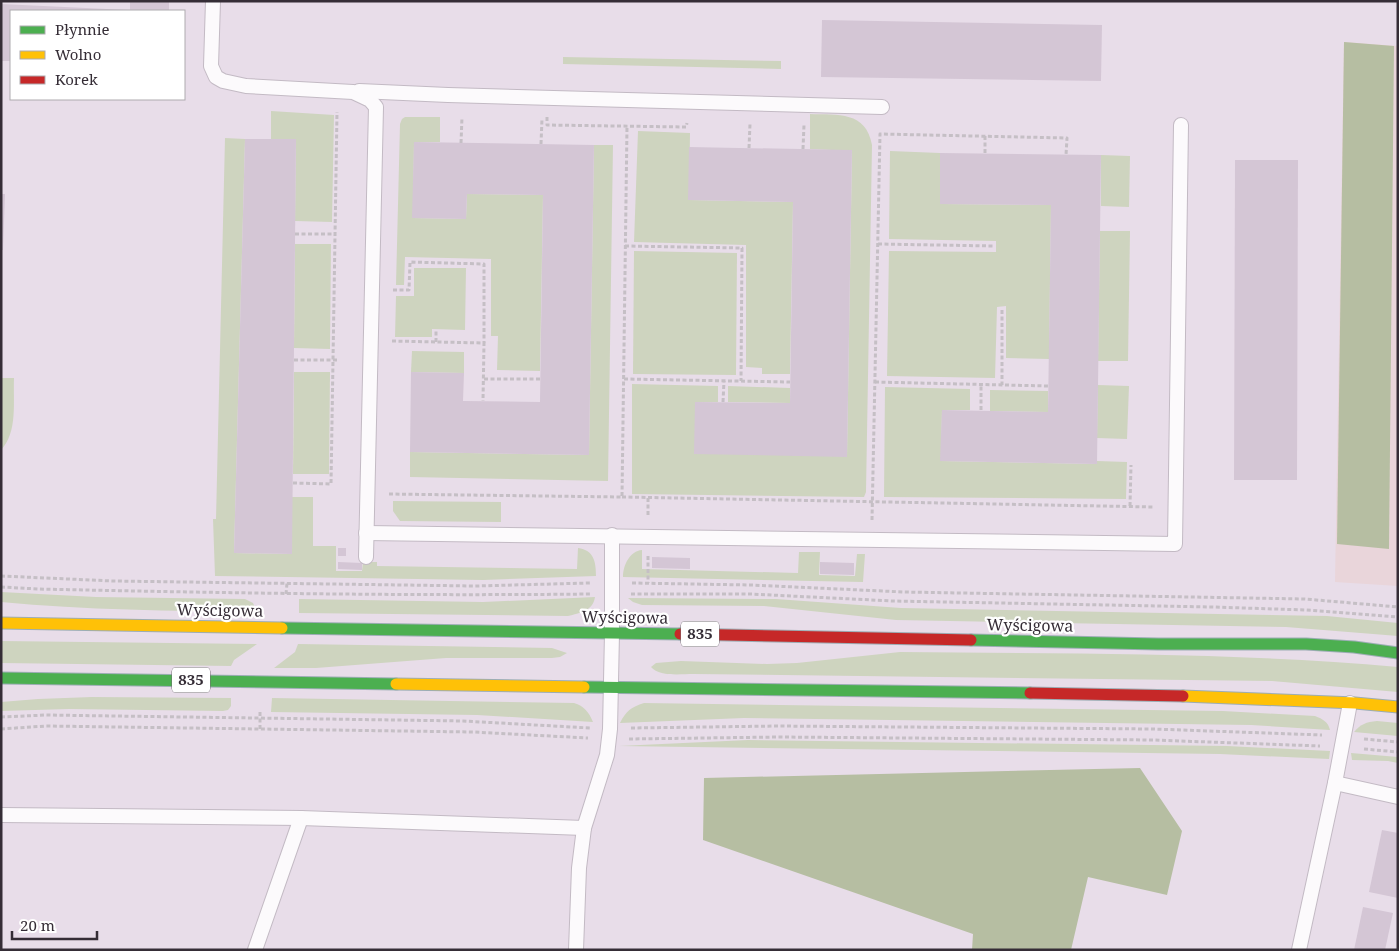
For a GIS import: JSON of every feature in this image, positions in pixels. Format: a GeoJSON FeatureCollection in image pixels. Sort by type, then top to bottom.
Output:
{"type":"FeatureCollection","features":[{"type":"Feature","properties":{"kind":"main road","name":"Wyścigowa"},"geometry":{"type":"LineString","coordinates":[[1,622],[1158,644],[1306,644],[1354,647],[1398,653]]}},
{"type":"Feature","properties":{"kind":"main road","name":"835"},"geometry":{"type":"LineString","coordinates":[[1,678],[1151,695],[1350,703],[1398,707]]}},
{"type":"Feature","properties":{"kind":"lane"},"geometry":{"type":"LineString","coordinates":[[213,1],[211,66],[216,76],[223,81],[246,86],[448,95],[882,106]]}},
{"type":"Feature","properties":{"kind":"lane"},"geometry":{"type":"LineString","coordinates":[[343,90],[362,95],[376,107],[366,557]]}},
{"type":"Feature","properties":{"kind":"lane"},"geometry":{"type":"LineString","coordinates":[[366,533],[1175,544],[1181,125]]}},
{"type":"Feature","properties":{"kind":"lane"},"geometry":{"type":"LineString","coordinates":[[576,950],[584,828],[608,755],[610,734],[612,535]]}},
{"type":"Feature","properties":{"kind":"lane"},"geometry":{"type":"LineString","coordinates":[[1299,950],[1350,703]]}},
{"type":"Feature","properties":{"kind":"lane"},"geometry":{"type":"LineString","coordinates":[[1335,783],[1398,797]]}},
{"type":"Feature","properties":{"kind":"lane"},"geometry":{"type":"LineString","coordinates":[[1,815],[301,818],[584,828]]}},
{"type":"Feature","properties":{"kind":"lane"},"geometry":{"type":"LineString","coordinates":[[255,950],[301,818]]}},
{"type":"Feature","properties":{"kind":"path"},"geometry":{"type":"LineString","coordinates":[[293,483],[331,484],[337,109]]}},
{"type":"Feature","properties":{"kind":"path"},"geometry":{"type":"LineString","coordinates":[[455,114],[462,114],[461,143]]}},
{"type":"Feature","properties":{"kind":"path"},"geometry":{"type":"LineString","coordinates":[[536,116],[547,116],[547,125],[627,126],[622,497]]}},
{"type":"Feature","properties":{"kind":"path"},"geometry":{"type":"LineString","coordinates":[[542,116],[542,144]]}},
{"type":"Feature","properties":{"kind":"path"},"geometry":{"type":"LineString","coordinates":[[749,148],[750,121]]}},
{"type":"Feature","properties":{"kind":"path"},"geometry":{"type":"LineString","coordinates":[[871,540],[880,134],[1067,138],[1066,155]]}},
{"type":"Feature","properties":{"kind":"path"},"geometry":{"type":"LineString","coordinates":[[985,136],[985,153]]}},
{"type":"Feature","properties":{"kind":"path"},"geometry":{"type":"LineString","coordinates":[[295,234],[334,234]]}},
{"type":"Feature","properties":{"kind":"path"},"geometry":{"type":"LineString","coordinates":[[878,244],[994,246]]}},
{"type":"Feature","properties":{"kind":"path"},"geometry":{"type":"LineString","coordinates":[[626,246],[742,248],[741,381]]}},
{"type":"Feature","properties":{"kind":"path"},"geometry":{"type":"LineString","coordinates":[[390,282],[390,290],[409,290],[410,262],[484,264],[483,401]]}},
{"type":"Feature","properties":{"kind":"path"},"geometry":{"type":"LineString","coordinates":[[1002,310],[1002,385]]}},
{"type":"Feature","properties":{"kind":"path"},"geometry":{"type":"LineString","coordinates":[[436,329],[436,342]]}},
{"type":"Feature","properties":{"kind":"path"},"geometry":{"type":"LineString","coordinates":[[389,333],[389,341],[484,343]]}},
{"type":"Feature","properties":{"kind":"path"},"geometry":{"type":"LineString","coordinates":[[294,360],[337,360]]}},
{"type":"Feature","properties":{"kind":"path"},"geometry":{"type":"LineString","coordinates":[[484,379],[540,379]]}},
{"type":"Feature","properties":{"kind":"path"},"geometry":{"type":"LineString","coordinates":[[624,379],[790,382]]}},
{"type":"Feature","properties":{"kind":"path"},"geometry":{"type":"LineString","coordinates":[[723,402],[724,381]]}},
{"type":"Feature","properties":{"kind":"path"},"geometry":{"type":"LineString","coordinates":[[875,382],[1048,386]]}},
{"type":"Feature","properties":{"kind":"path"},"geometry":{"type":"LineString","coordinates":[[981,385],[981,410]]}},
{"type":"Feature","properties":{"kind":"path"},"geometry":{"type":"LineString","coordinates":[[1130,465],[1130,506]]}},
{"type":"Feature","properties":{"kind":"path"},"geometry":{"type":"LineString","coordinates":[[387,485],[387,494],[1175,507]]}},
{"type":"Feature","properties":{"kind":"path"},"geometry":{"type":"LineString","coordinates":[[1,576],[113,581],[612,588],[893,601],[1306,610],[1398,617]]}},
{"type":"Feature","properties":{"kind":"path"},"geometry":{"type":"LineString","coordinates":[[1,587],[465,595],[612,588],[750,585],[904,592],[1305,600],[1398,608]]}},
{"type":"Feature","properties":{"kind":"path"},"geometry":{"type":"LineString","coordinates":[[1,717],[66,715],[463,721],[610,734],[777,726],[1134,728],[1293,734],[1398,752]]}},
{"type":"Feature","properties":{"kind":"path"},"geometry":{"type":"LineString","coordinates":[[1,729],[46,726],[779,737],[1143,740],[1293,744],[1398,742]]}},
{"type":"Feature","properties":{"kind":"shaded area"},"geometry":{"type":"Polygon","coordinates":[[[1344,42],[1398,46],[1398,586],[1335,582],[1344,42]]]}},
{"type":"Feature","properties":{"kind":"green space"},"geometry":{"type":"Polygon","coordinates":[[[1344,42],[1394,46],[1389,549],[1337,544],[1344,42]]]}},
{"type":"Feature","properties":{"kind":"green space"},"geometry":{"type":"Polygon","coordinates":[[[563,57],[781,61],[781,69],[563,64],[563,57]]]}},
{"type":"Feature","properties":{"kind":"green space"},"geometry":{"type":"Polygon","coordinates":[[[271,111],[334,115],[332,222],[295,221],[296,139],[271,139],[271,111]]]}},
{"type":"Feature","properties":{"kind":"green space"},"geometry":{"type":"Polygon","coordinates":[[[810,114],[840,115],[857,121],[864,126],[869,134],[872,145],[866,492],[864,497],[632,494],[632,384],[718,386],[718,402],[695,402],[847,457],[852,151],[810,149],[810,114]]]}},
{"type":"Feature","properties":{"kind":"green space"},"geometry":{"type":"Polygon","coordinates":[[[405,117],[440,117],[440,142],[414,142],[413,218],[466,219],[467,194],[543,195],[540,371],[497,370],[498,336],[491,336],[491,259],[405,257],[404,285],[396,285],[400,124],[405,117]]]}},
{"type":"Feature","properties":{"kind":"green space"},"geometry":{"type":"Polygon","coordinates":[[[638,131],[690,133],[689,200],[793,202],[790,374],[762,374],[762,368],[746,367],[746,245],[634,242],[638,131]]]}},
{"type":"Feature","properties":{"kind":"green space"},"geometry":{"type":"Polygon","coordinates":[[[225,138],[245,139],[234,553],[292,554],[292,497],[313,497],[313,546],[336,546],[336,571],[362,571],[363,562],[377,562],[377,566],[577,569],[578,548],[591,554],[596,576],[483,580],[215,576],[213,519],[216,519],[225,138]]]}},
{"type":"Feature","properties":{"kind":"green space"},"geometry":{"type":"Polygon","coordinates":[[[594,145],[613,145],[608,481],[410,477],[410,452],[589,455],[594,145]]]}},
{"type":"Feature","properties":{"kind":"green space"},"geometry":{"type":"Polygon","coordinates":[[[890,151],[940,153],[941,204],[1051,205],[1049,359],[1006,358],[1006,306],[997,307],[995,378],[887,376],[889,251],[996,252],[996,241],[889,239],[890,151]]]}},
{"type":"Feature","properties":{"kind":"green space"},"geometry":{"type":"Polygon","coordinates":[[[1101,155],[1130,156],[1129,207],[1101,206],[1101,155]]]}},
{"type":"Feature","properties":{"kind":"green space"},"geometry":{"type":"Polygon","coordinates":[[[1100,231],[1130,231],[1128,361],[1098,361],[1100,231]]]}},
{"type":"Feature","properties":{"kind":"green space"},"geometry":{"type":"Polygon","coordinates":[[[295,244],[331,244],[330,349],[294,348],[295,244]]]}},
{"type":"Feature","properties":{"kind":"green space"},"geometry":{"type":"Polygon","coordinates":[[[634,251],[737,253],[736,375],[633,374],[634,251]]]}},
{"type":"Feature","properties":{"kind":"green space"},"geometry":{"type":"Polygon","coordinates":[[[414,268],[466,268],[465,330],[432,329],[432,337],[395,337],[396,296],[414,296],[414,268]]]}},
{"type":"Feature","properties":{"kind":"green space"},"geometry":{"type":"Polygon","coordinates":[[[412,351],[464,352],[464,373],[411,372],[412,351]]]}},
{"type":"Feature","properties":{"kind":"green space"},"geometry":{"type":"Polygon","coordinates":[[[294,372],[330,372],[329,474],[293,474],[294,372]]]}},
{"type":"Feature","properties":{"kind":"green space"},"geometry":{"type":"Polygon","coordinates":[[[1,378],[14,378],[14,416],[10,435],[1,450],[1,378]]]}},
{"type":"Feature","properties":{"kind":"green space"},"geometry":{"type":"Polygon","coordinates":[[[1098,385],[1129,386],[1127,439],[1097,438],[1098,385]]]}},
{"type":"Feature","properties":{"kind":"green space"},"geometry":{"type":"Polygon","coordinates":[[[728,386],[790,388],[790,403],[728,402],[728,386]]]}},
{"type":"Feature","properties":{"kind":"green space"},"geometry":{"type":"Polygon","coordinates":[[[885,387],[970,389],[970,410],[942,410],[941,461],[1097,464],[1097,461],[1127,462],[1126,499],[884,497],[885,387]]]}},
{"type":"Feature","properties":{"kind":"green space"},"geometry":{"type":"Polygon","coordinates":[[[990,390],[1048,391],[1048,412],[990,411],[990,390]]]}},
{"type":"Feature","properties":{"kind":"green space"},"geometry":{"type":"Polygon","coordinates":[[[393,501],[501,502],[501,522],[400,521],[393,511],[393,501]]]}},
{"type":"Feature","properties":{"kind":"green space"},"geometry":{"type":"Polygon","coordinates":[[[642,550],[642,569],[798,573],[799,552],[820,552],[819,575],[855,576],[857,554],[865,554],[863,582],[623,577],[628,559],[634,553],[642,550]]]}},
{"type":"Feature","properties":{"kind":"green space"},"geometry":{"type":"Polygon","coordinates":[[[1,592],[96,597],[245,599],[253,603],[257,612],[129,610],[33,605],[1,602],[1,592]]]}},
{"type":"Feature","properties":{"kind":"green space"},"geometry":{"type":"Polygon","coordinates":[[[595,597],[594,602],[589,608],[568,616],[299,613],[299,599],[483,602],[595,597]]]}},
{"type":"Feature","properties":{"kind":"green space"},"geometry":{"type":"Polygon","coordinates":[[[628,598],[776,599],[901,608],[1327,616],[1398,623],[1398,636],[1286,627],[896,620],[764,606],[642,605],[628,598]]]}},
{"type":"Feature","properties":{"kind":"green space"},"geometry":{"type":"Polygon","coordinates":[[[1,641],[257,644],[234,660],[231,666],[1,663],[1,641]]]}},
{"type":"Feature","properties":{"kind":"green space"},"geometry":{"type":"Polygon","coordinates":[[[298,644],[552,648],[567,653],[560,657],[552,658],[446,658],[316,668],[274,668],[295,652],[298,644]]]}},
{"type":"Feature","properties":{"kind":"green space"},"geometry":{"type":"Polygon","coordinates":[[[900,652],[1211,656],[1336,662],[1398,667],[1398,692],[1272,681],[665,674],[651,667],[656,663],[681,661],[767,664],[797,663],[900,652]]]}},
{"type":"Feature","properties":{"kind":"green space"},"geometry":{"type":"Polygon","coordinates":[[[92,697],[231,698],[231,706],[228,710],[223,711],[69,709],[1,711],[1,702],[92,697]]]}},
{"type":"Feature","properties":{"kind":"green space"},"geometry":{"type":"Polygon","coordinates":[[[272,698],[574,703],[586,710],[593,722],[477,715],[271,712],[272,698]]]}},
{"type":"Feature","properties":{"kind":"green space"},"geometry":{"type":"Polygon","coordinates":[[[644,703],[1223,711],[1315,716],[1325,721],[1330,730],[1251,725],[744,718],[620,723],[629,710],[644,703]]]}},
{"type":"Feature","properties":{"kind":"green space"},"geometry":{"type":"Polygon","coordinates":[[[1377,721],[1398,723],[1398,736],[1354,732],[1364,724],[1377,721]]]}},
{"type":"Feature","properties":{"kind":"green space"},"geometry":{"type":"Polygon","coordinates":[[[748,740],[1227,746],[1330,751],[1329,759],[1220,754],[619,746],[748,740]]]}},
{"type":"Feature","properties":{"kind":"green space"},"geometry":{"type":"Polygon","coordinates":[[[1351,753],[1398,757],[1398,763],[1352,760],[1351,753]]]}},
{"type":"Feature","properties":{"kind":"green space"},"geometry":{"type":"Polygon","coordinates":[[[1140,768],[1182,831],[1167,895],[1088,877],[1071,950],[972,950],[973,934],[703,840],[704,778],[1140,768]]]}},
{"type":"Feature","properties":{"kind":"building"},"geometry":{"type":"Polygon","coordinates":[[[130,1],[169,1],[169,10],[130,10],[130,1]]]}},
{"type":"Feature","properties":{"kind":"building"},"geometry":{"type":"Polygon","coordinates":[[[1,4],[128,10],[10,10],[10,61],[1,61],[1,4]]]}},
{"type":"Feature","properties":{"kind":"building"},"geometry":{"type":"Polygon","coordinates":[[[822,20],[1102,25],[1101,81],[821,77],[822,20]]]}},
{"type":"Feature","properties":{"kind":"building"},"geometry":{"type":"Polygon","coordinates":[[[245,139],[296,139],[292,554],[234,553],[245,139]]]}},
{"type":"Feature","properties":{"kind":"building"},"geometry":{"type":"Polygon","coordinates":[[[414,142],[594,145],[589,455],[410,452],[411,372],[464,373],[463,401],[540,402],[543,195],[467,194],[466,219],[412,218],[414,142]]]}},
{"type":"Feature","properties":{"kind":"building"},"geometry":{"type":"Polygon","coordinates":[[[689,147],[852,150],[847,457],[694,454],[695,402],[790,403],[793,202],[688,200],[689,147]]]}},
{"type":"Feature","properties":{"kind":"building"},"geometry":{"type":"Polygon","coordinates":[[[940,153],[1101,155],[1097,464],[940,461],[942,410],[1048,412],[1051,205],[940,204],[940,153]]]}},
{"type":"Feature","properties":{"kind":"building"},"geometry":{"type":"Polygon","coordinates":[[[1235,160],[1298,160],[1297,480],[1234,480],[1235,160]]]}},
{"type":"Feature","properties":{"kind":"building"},"geometry":{"type":"Polygon","coordinates":[[[1,194],[5,194],[3,250],[1,250],[1,194]]]}},
{"type":"Feature","properties":{"kind":"building"},"geometry":{"type":"Polygon","coordinates":[[[338,548],[346,548],[346,556],[338,556],[338,548]]]}},
{"type":"Feature","properties":{"kind":"building"},"geometry":{"type":"Polygon","coordinates":[[[652,557],[690,558],[690,569],[652,568],[652,557]]]}},
{"type":"Feature","properties":{"kind":"building"},"geometry":{"type":"Polygon","coordinates":[[[338,562],[362,563],[362,570],[338,569],[338,562]]]}},
{"type":"Feature","properties":{"kind":"building"},"geometry":{"type":"Polygon","coordinates":[[[820,562],[854,563],[854,575],[820,574],[820,562]]]}},
{"type":"Feature","properties":{"kind":"building"},"geometry":{"type":"Polygon","coordinates":[[[1382,830],[1398,833],[1398,898],[1369,892],[1382,830]]]}},
{"type":"Feature","properties":{"kind":"building"},"geometry":{"type":"Polygon","coordinates":[[[1363,907],[1393,913],[1385,950],[1354,950],[1363,907]]]}},
{"type":"Feature","properties":{"kind":"traffic: fast"},"geometry":{"type":"LineString","coordinates":[[282,628],[680,634]]}},
{"type":"Feature","properties":{"kind":"traffic: fast"},"geometry":{"type":"LineString","coordinates":[[971,640],[1158,644],[1306,644],[1354,647],[1398,653]]}},
{"type":"Feature","properties":{"kind":"traffic: fast"},"geometry":{"type":"LineString","coordinates":[[1,678],[396,684]]}},
{"type":"Feature","properties":{"kind":"traffic: fast"},"geometry":{"type":"LineString","coordinates":[[584,687],[1030,693]]}},
{"type":"Feature","properties":{"kind":"traffic: slow"},"geometry":{"type":"LineString","coordinates":[[1,623],[282,628]]}},
{"type":"Feature","properties":{"kind":"traffic: slow"},"geometry":{"type":"LineString","coordinates":[[396,684],[584,687]]}},
{"type":"Feature","properties":{"kind":"traffic: slow"},"geometry":{"type":"LineString","coordinates":[[1183,696],[1355,703],[1398,707]]}},
{"type":"Feature","properties":{"kind":"traffic: jam"},"geometry":{"type":"LineString","coordinates":[[680,634],[971,640]]}},
{"type":"Feature","properties":{"kind":"traffic: jam"},"geometry":{"type":"LineString","coordinates":[[1030,693],[1183,696]]}}]}
